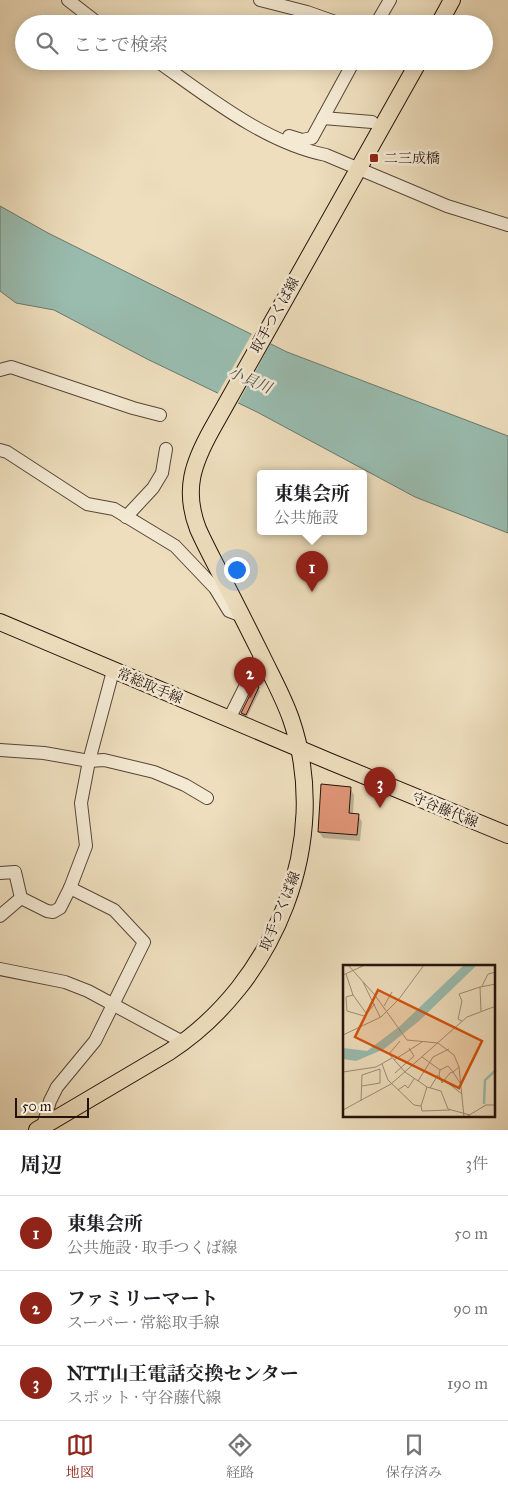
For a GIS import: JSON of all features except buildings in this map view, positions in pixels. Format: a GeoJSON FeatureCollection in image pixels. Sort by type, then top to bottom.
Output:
{"type":"FeatureCollection","features":[{"type":"Feature","properties":{"kind":"main road"},"geometry":{"type":"LineString","coordinates":[[444,15],[452,0]]}},
{"type":"Feature","properties":{"kind":"main road","name":"取手つくば線"},"geometry":{"type":"LineString","coordinates":[[40,1128],[185,1041],[220,1010],[246,980],[268,944],[295,877],[303,842],[304,802],[300,749],[288,709],[202,537],[191,508],[190,495],[194,467],[212,428],[414,70]]}},
{"type":"Feature","properties":{"kind":"main road","name":"常総取手線"},"geometry":{"type":"LineString","coordinates":[[0,622],[300,749]]}},
{"type":"Feature","properties":{"kind":"main road","name":"守谷藤代線"},"geometry":{"type":"LineString","coordinates":[[300,749],[508,835]]}},
{"type":"Feature","properties":{"kind":"street"},"geometry":{"type":"LineString","coordinates":[[260,0],[315,15]]}},
{"type":"Feature","properties":{"kind":"street"},"geometry":{"type":"LineString","coordinates":[[381,15],[390,0]]}},
{"type":"Feature","properties":{"kind":"street"},"geometry":{"type":"LineString","coordinates":[[72,2],[88,15]]}},
{"type":"Feature","properties":{"kind":"street"},"geometry":{"type":"LineString","coordinates":[[170,70],[283,142],[326,155],[356,173],[447,206],[508,225]]}},
{"type":"Feature","properties":{"kind":"street"},"geometry":{"type":"LineString","coordinates":[[283,142],[285,137],[288,136],[302,140],[312,138],[349,70]]}},
{"type":"Feature","properties":{"kind":"street"},"geometry":{"type":"LineString","coordinates":[[323,118],[372,122]]}},
{"type":"Feature","properties":{"kind":"street"},"geometry":{"type":"LineString","coordinates":[[0,370],[12,367],[125,406],[160,416]]}},
{"type":"Feature","properties":{"kind":"street"},"geometry":{"type":"LineString","coordinates":[[126,516],[153,488],[162,473],[166,449]]}},
{"type":"Feature","properties":{"kind":"street"},"geometry":{"type":"LineString","coordinates":[[0,450],[14,456],[87,504],[114,509],[175,546],[215,588],[229,611],[242,616]]}},
{"type":"Feature","properties":{"kind":"street"},"geometry":{"type":"LineString","coordinates":[[229,719],[261,655]]}},
{"type":"Feature","properties":{"kind":"street"},"geometry":{"type":"LineString","coordinates":[[21,898],[53,912],[60,908],[70,888],[86,846],[81,803],[89,761],[113,671]]}},
{"type":"Feature","properties":{"kind":"street"},"geometry":{"type":"LineString","coordinates":[[0,750],[44,753],[89,761],[104,760],[154,772],[185,785],[207,798]]}},
{"type":"Feature","properties":{"kind":"street"},"geometry":{"type":"LineString","coordinates":[[0,873],[15,872],[21,898]]}},
{"type":"Feature","properties":{"kind":"street"},"geometry":{"type":"LineString","coordinates":[[40,1128],[57,1087],[95,1041],[144,942],[114,910],[70,888]]}},
{"type":"Feature","properties":{"kind":"street"},"geometry":{"type":"LineString","coordinates":[[0,916],[21,898]]}},
{"type":"Feature","properties":{"kind":"street"},"geometry":{"type":"LineString","coordinates":[[0,973],[0,969],[65,982],[88,991],[177,1039],[185,1041]]}},
{"type":"Feature","properties":{"kind":"water","name":"小貝川"},"geometry":{"type":"Polygon","coordinates":[[[0,206],[48,233],[287,352],[508,436],[508,533],[415,497],[257,412],[147,359],[54,310],[16,303],[0,291],[0,206]]]}},
{"type":"Feature","properties":{"kind":"pier"},"geometry":{"type":"Polygon","coordinates":[[[253,332],[272,341],[237,405],[217,395],[253,332]]]}},
{"type":"Feature","properties":{"kind":"place","name":"二三成橋"},"geometry":{"type":"Point","coordinates":[374,158]}},
{"type":"Feature","properties":{"kind":"place","name":"東集会所"},"geometry":{"type":"Point","coordinates":[312,592]}},
{"type":"Feature","properties":{"kind":"place","name":"ファミリーマート"},"geometry":{"type":"Point","coordinates":[250,698]}},
{"type":"Feature","properties":{"kind":"place","name":"NTT山王電話交換センター"},"geometry":{"type":"Point","coordinates":[380,808]}}]}
